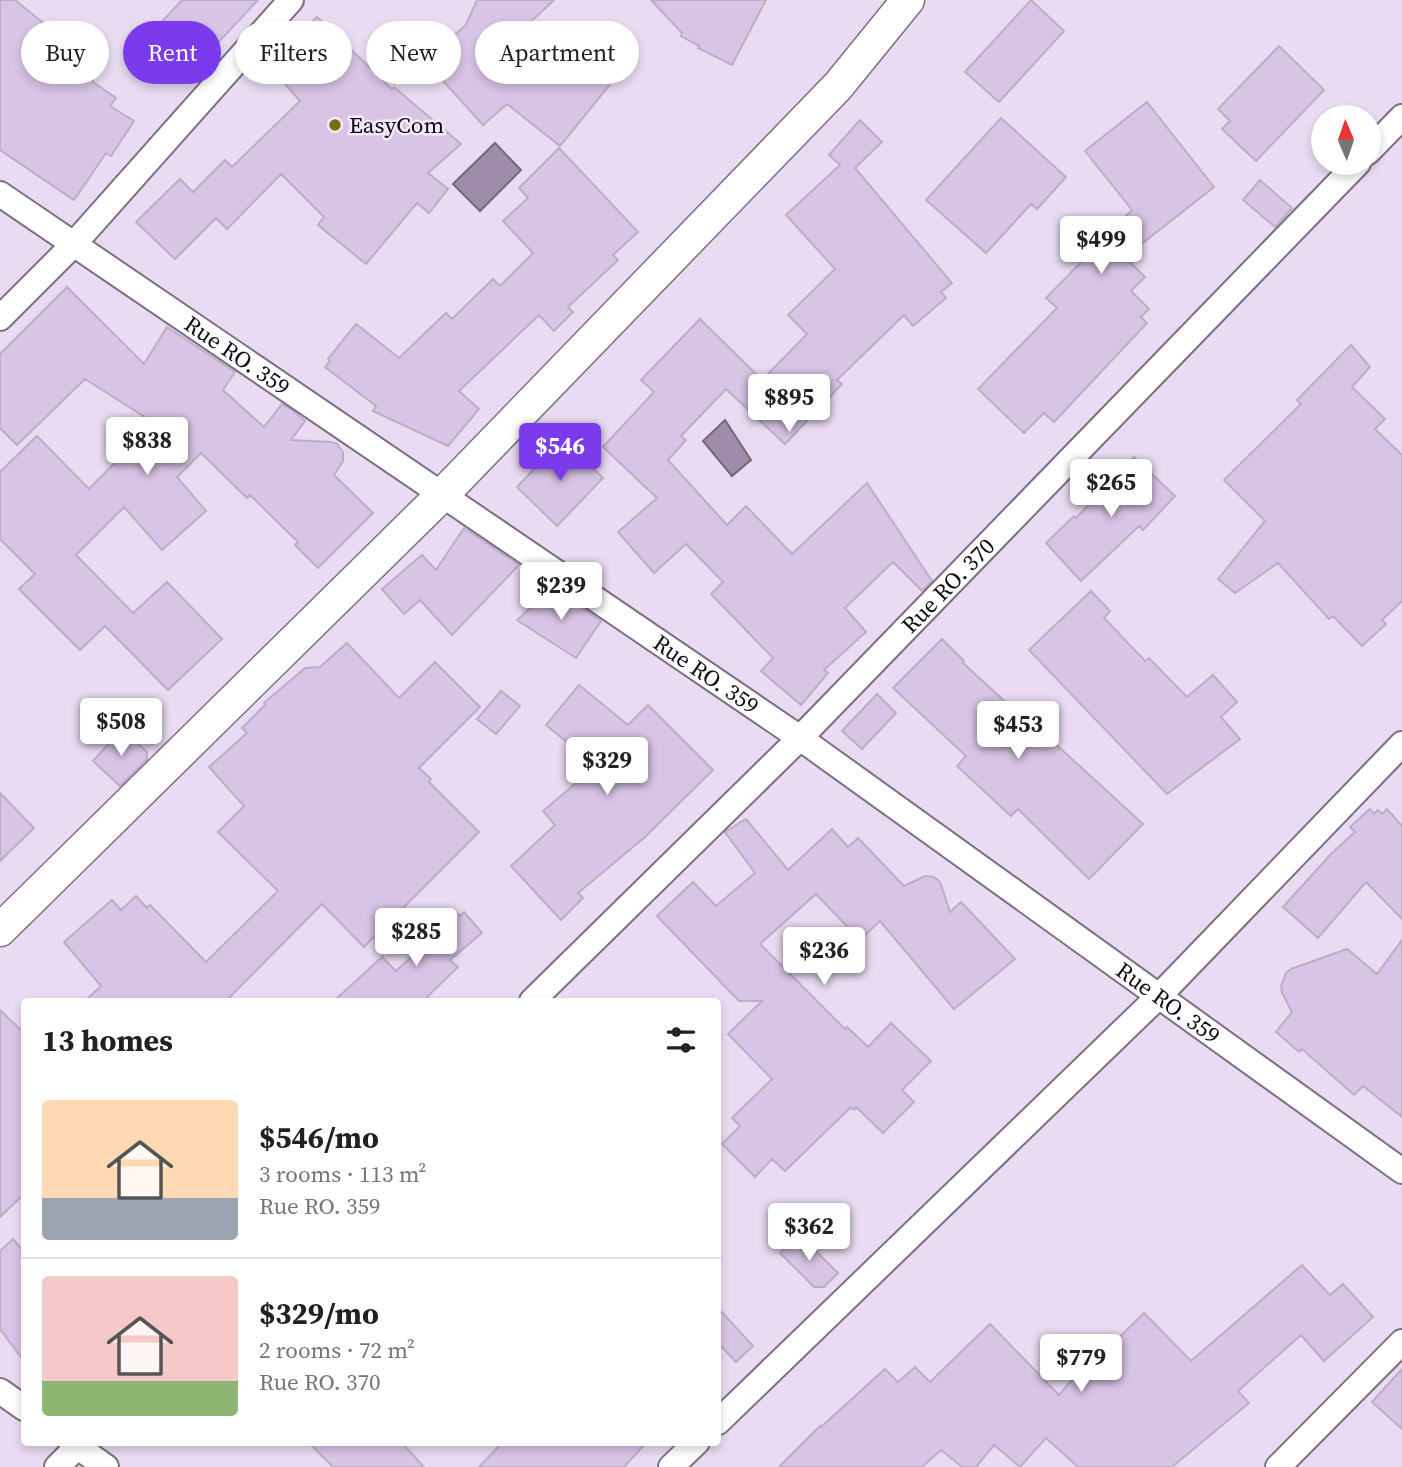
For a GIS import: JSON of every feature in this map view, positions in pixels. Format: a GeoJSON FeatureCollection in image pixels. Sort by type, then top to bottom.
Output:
{"type":"FeatureCollection","features":[{"type":"Feature","properties":{"kind":"street"},"geometry":{"type":"LineString","coordinates":[[0,318],[73,245],[291,0]]}},
{"type":"Feature","properties":{"kind":"street"},"geometry":{"type":"LineString","coordinates":[[0,930],[443,494],[838,86],[908,0]]}},
{"type":"Feature","properties":{"kind":"street"},"geometry":{"type":"LineString","coordinates":[[1381,139],[1402,117]]}},
{"type":"Feature","properties":{"kind":"street","name":"Rue RO. 370"},"geometry":{"type":"LineString","coordinates":[[535,998],[800,738],[1346,175]]}},
{"type":"Feature","properties":{"kind":"street","name":"Rue RO. 359"},"geometry":{"type":"LineString","coordinates":[[0,194],[800,738],[1402,1171]]}},
{"type":"Feature","properties":{"kind":"street"},"geometry":{"type":"LineString","coordinates":[[721,1419],[1160,995],[1402,744]]}},
{"type":"Feature","properties":{"kind":"street"},"geometry":{"type":"LineString","coordinates":[[1278,1467],[1402,1342]]}},
{"type":"Feature","properties":{"kind":"street"},"geometry":{"type":"LineString","coordinates":[[0,1391],[21,1406]]}},
{"type":"Feature","properties":{"kind":"street"},"geometry":{"type":"LineString","coordinates":[[57,1467],[75,1446]]}},
{"type":"Feature","properties":{"kind":"street"},"geometry":{"type":"LineString","coordinates":[[80,1446],[106,1467]]}},
{"type":"Feature","properties":{"kind":"street"},"geometry":{"type":"LineString","coordinates":[[671,1467],[693,1446]]}},
{"type":"Feature","properties":{"kind":"shaded area"},"geometry":{"type":"Polygon","coordinates":[[[495,143],[521,170],[480,211],[453,184],[495,143]]]}},
{"type":"Feature","properties":{"kind":"shaded area"},"geometry":{"type":"Polygon","coordinates":[[[725,420],[751,460],[732,476],[703,441],[725,420]]]}},
{"type":"Feature","properties":{"kind":"building"},"geometry":{"type":"Polygon","coordinates":[[[0,0],[15,0],[41,21],[21,21],[21,84],[96,84],[116,98],[110,106],[134,121],[111,156],[106,153],[74,200],[0,150],[0,0]]]}},
{"type":"Feature","properties":{"kind":"building"},"geometry":{"type":"Polygon","coordinates":[[[182,0],[258,0],[238,21],[235,21],[235,25],[221,40],[221,21],[163,21],[182,0]]]}},
{"type":"Feature","properties":{"kind":"building"},"geometry":{"type":"Polygon","coordinates":[[[477,0],[554,0],[532,21],[475,21],[475,84],[610,84],[560,146],[507,104],[483,125],[446,84],[461,84],[461,29],[466,25],[477,0]]]}},
{"type":"Feature","properties":{"kind":"building"},"geometry":{"type":"Polygon","coordinates":[[[651,0],[766,0],[732,65],[681,36],[682,33],[651,0]]]}},
{"type":"Feature","properties":{"kind":"building"},"geometry":{"type":"Polygon","coordinates":[[[1031,0],[1064,31],[999,102],[965,72],[1031,0]]]}},
{"type":"Feature","properties":{"kind":"building"},"geometry":{"type":"Polygon","coordinates":[[[1279,46],[1324,90],[1256,161],[1222,129],[1230,121],[1218,109],[1279,46]]]}},
{"type":"Feature","properties":{"kind":"building"},"geometry":{"type":"Polygon","coordinates":[[[352,51],[366,64],[366,84],[387,84],[392,89],[394,87],[461,144],[428,173],[448,189],[429,213],[417,203],[366,264],[318,225],[324,217],[281,174],[227,229],[216,218],[175,259],[136,222],[180,179],[193,192],[225,160],[232,167],[300,101],[285,84],[352,84],[352,51]]]}},
{"type":"Feature","properties":{"kind":"building"},"geometry":{"type":"Polygon","coordinates":[[[1147,102],[1214,187],[1125,257],[1145,277],[1131,291],[1149,309],[1141,317],[1147,323],[1054,422],[1044,413],[1024,433],[978,389],[1057,308],[1046,298],[1132,210],[1085,151],[1147,102]]]}},
{"type":"Feature","properties":{"kind":"building"},"geometry":{"type":"Polygon","coordinates":[[[1001,118],[1066,177],[1037,209],[1031,204],[986,253],[926,200],[1001,118]]]}},
{"type":"Feature","properties":{"kind":"building"},"geometry":{"type":"Polygon","coordinates":[[[860,120],[882,142],[855,168],[952,283],[941,292],[946,298],[913,326],[904,315],[837,380],[842,384],[785,444],[726,389],[681,436],[686,440],[668,460],[727,525],[746,506],[792,554],[867,483],[932,581],[922,591],[893,562],[845,608],[866,632],[824,670],[828,673],[801,705],[761,671],[773,658],[711,594],[723,582],[686,544],[654,573],[618,532],[657,498],[603,447],[654,392],[641,380],[700,319],[762,380],[807,334],[788,315],[835,269],[786,215],[840,165],[829,155],[860,120]]]}},
{"type":"Feature","properties":{"kind":"building"},"geometry":{"type":"Polygon","coordinates":[[[559,148],[638,232],[613,255],[618,260],[568,307],[573,312],[554,331],[539,315],[459,391],[479,409],[448,446],[373,411],[376,406],[325,367],[330,361],[328,359],[356,324],[399,358],[446,313],[452,319],[493,279],[500,286],[533,253],[503,221],[528,198],[519,188],[559,148]]]}},
{"type":"Feature","properties":{"kind":"building"},"geometry":{"type":"Polygon","coordinates":[[[1260,180],[1292,208],[1275,227],[1243,200],[1260,180]]]}},
{"type":"Feature","properties":{"kind":"building"},"geometry":{"type":"Polygon","coordinates":[[[67,287],[144,364],[167,327],[235,372],[223,390],[264,427],[282,404],[292,410],[305,421],[291,440],[337,444],[343,452],[343,461],[334,475],[373,513],[318,568],[295,545],[298,542],[250,495],[247,498],[201,453],[177,477],[206,511],[162,550],[124,507],[76,555],[133,613],[167,582],[222,639],[168,690],[105,626],[80,650],[19,589],[35,574],[0,539],[0,472],[37,436],[89,489],[154,423],[85,379],[17,445],[0,428],[0,354],[67,287]]]}},
{"type":"Feature","properties":{"kind":"building"},"geometry":{"type":"Polygon","coordinates":[[[1351,345],[1370,367],[1352,387],[1385,419],[1375,429],[1402,455],[1402,601],[1382,620],[1386,624],[1362,646],[1333,616],[1329,619],[1278,563],[1235,593],[1218,579],[1265,521],[1224,480],[1301,404],[1297,400],[1351,345]]]}},
{"type":"Feature","properties":{"kind":"building"},"geometry":{"type":"Polygon","coordinates":[[[563,439],[603,478],[557,526],[517,487],[563,439]]]}},
{"type":"Feature","properties":{"kind":"building"},"geometry":{"type":"Polygon","coordinates":[[[1134,457],[1175,496],[1143,530],[1139,526],[1081,581],[1046,543],[1074,516],[1076,518],[1134,457]]]}},
{"type":"Feature","properties":{"kind":"building"},"geometry":{"type":"Polygon","coordinates":[[[464,528],[519,565],[452,635],[420,600],[404,614],[382,589],[422,555],[436,570],[464,528]]]}},
{"type":"Feature","properties":{"kind":"building"},"geometry":{"type":"Polygon","coordinates":[[[553,588],[601,621],[576,658],[517,620],[553,588]]]}},
{"type":"Feature","properties":{"kind":"building"},"geometry":{"type":"Polygon","coordinates":[[[1091,591],[1110,611],[1104,618],[1145,661],[1149,658],[1187,697],[1213,675],[1237,702],[1221,717],[1240,739],[1167,794],[1029,650],[1091,591]]]}},
{"type":"Feature","properties":{"kind":"building"},"geometry":{"type":"Polygon","coordinates":[[[942,639],[963,663],[1143,824],[1089,879],[1018,809],[1011,816],[957,766],[966,756],[893,688],[942,639]]]}},
{"type":"Feature","properties":{"kind":"building"},"geometry":{"type":"Polygon","coordinates":[[[347,643],[399,698],[435,662],[480,707],[419,768],[431,779],[429,782],[479,832],[364,947],[322,904],[229,998],[88,998],[101,986],[64,942],[112,900],[121,910],[136,896],[147,908],[150,905],[206,962],[278,891],[218,832],[244,806],[209,767],[247,733],[242,728],[264,703],[305,668],[320,667],[347,643]]]}},
{"type":"Feature","properties":{"kind":"building"},"geometry":{"type":"Polygon","coordinates":[[[579,685],[628,725],[648,705],[713,770],[645,837],[578,893],[583,898],[561,920],[511,866],[555,825],[543,811],[596,766],[546,725],[579,685]]]}},
{"type":"Feature","properties":{"kind":"building"},"geometry":{"type":"Polygon","coordinates":[[[501,691],[520,706],[496,734],[477,719],[501,691]]]}},
{"type":"Feature","properties":{"kind":"building"},"geometry":{"type":"Polygon","coordinates":[[[877,694],[896,713],[862,749],[842,731],[877,694]]]}},
{"type":"Feature","properties":{"kind":"building"},"geometry":{"type":"Polygon","coordinates":[[[122,729],[147,752],[147,759],[120,786],[93,761],[122,729]]]}},
{"type":"Feature","properties":{"kind":"building"},"geometry":{"type":"Polygon","coordinates":[[[0,793],[34,828],[0,861],[0,793]]]}},
{"type":"Feature","properties":{"kind":"building"},"geometry":{"type":"Polygon","coordinates":[[[1370,809],[1374,814],[1378,810],[1382,814],[1387,809],[1402,826],[1402,919],[1366,882],[1318,938],[1283,907],[1355,832],[1350,827],[1370,809]]]}},
{"type":"Feature","properties":{"kind":"building"},"geometry":{"type":"Polygon","coordinates":[[[746,819],[788,870],[832,829],[848,847],[858,838],[904,886],[925,876],[934,877],[940,882],[950,912],[961,902],[1015,959],[954,1009],[880,921],[860,940],[816,894],[760,944],[845,1029],[847,1027],[868,1047],[891,1023],[931,1061],[902,1090],[914,1102],[883,1133],[856,1107],[854,1110],[851,1107],[785,1171],[772,1159],[755,1177],[722,1144],[740,1126],[732,1118],[772,1079],[728,1034],[762,1001],[739,1001],[657,916],[693,882],[716,906],[755,873],[725,832],[746,819]]]}},
{"type":"Feature","properties":{"kind":"building"},"geometry":{"type":"Polygon","coordinates":[[[464,912],[482,933],[450,960],[458,967],[426,998],[337,998],[382,957],[396,971],[458,914],[460,916],[464,912]]]}},
{"type":"Feature","properties":{"kind":"building"},"geometry":{"type":"Polygon","coordinates":[[[1402,940],[1402,1117],[1363,1086],[1354,1095],[1302,1049],[1299,1052],[1276,1032],[1292,1012],[1281,986],[1286,973],[1291,969],[1347,949],[1377,974],[1402,940]]]}},
{"type":"Feature","properties":{"kind":"building"},"geometry":{"type":"Polygon","coordinates":[[[0,1010],[21,1030],[21,1197],[0,1217],[0,1010]]]}},
{"type":"Feature","properties":{"kind":"building"},"geometry":{"type":"Polygon","coordinates":[[[799,1234],[838,1273],[824,1287],[814,1287],[780,1253],[799,1234]]]}},
{"type":"Feature","properties":{"kind":"building"},"geometry":{"type":"Polygon","coordinates":[[[13,1239],[21,1248],[21,1357],[0,1329],[0,1251],[13,1239]]]}},
{"type":"Feature","properties":{"kind":"building"},"geometry":{"type":"Polygon","coordinates":[[[1302,1265],[1330,1295],[1343,1284],[1373,1317],[1324,1361],[1301,1335],[1238,1391],[1249,1403],[1172,1467],[1078,1467],[1046,1438],[1020,1467],[994,1445],[976,1467],[962,1467],[941,1450],[922,1467],[779,1467],[820,1426],[885,1369],[898,1382],[915,1367],[930,1382],[990,1324],[1059,1395],[1076,1375],[1079,1377],[1144,1313],[1191,1361],[1302,1265]]]}},
{"type":"Feature","properties":{"kind":"building"},"geometry":{"type":"Polygon","coordinates":[[[721,1311],[753,1346],[736,1362],[721,1346],[721,1311]]]}},
{"type":"Feature","properties":{"kind":"building"},"geometry":{"type":"Polygon","coordinates":[[[1402,1369],[1402,1429],[1372,1402],[1402,1369]]]}},
{"type":"Feature","properties":{"kind":"building"},"geometry":{"type":"Polygon","coordinates":[[[312,1446],[405,1446],[424,1467],[333,1467],[312,1446]]]}},
{"type":"Feature","properties":{"kind":"building"},"geometry":{"type":"Polygon","coordinates":[[[499,1446],[643,1446],[624,1467],[479,1467],[499,1446]]]}},
{"type":"Feature","properties":{"kind":"place","name":"EasyCom"},"geometry":{"type":"Point","coordinates":[335,125]}}]}
